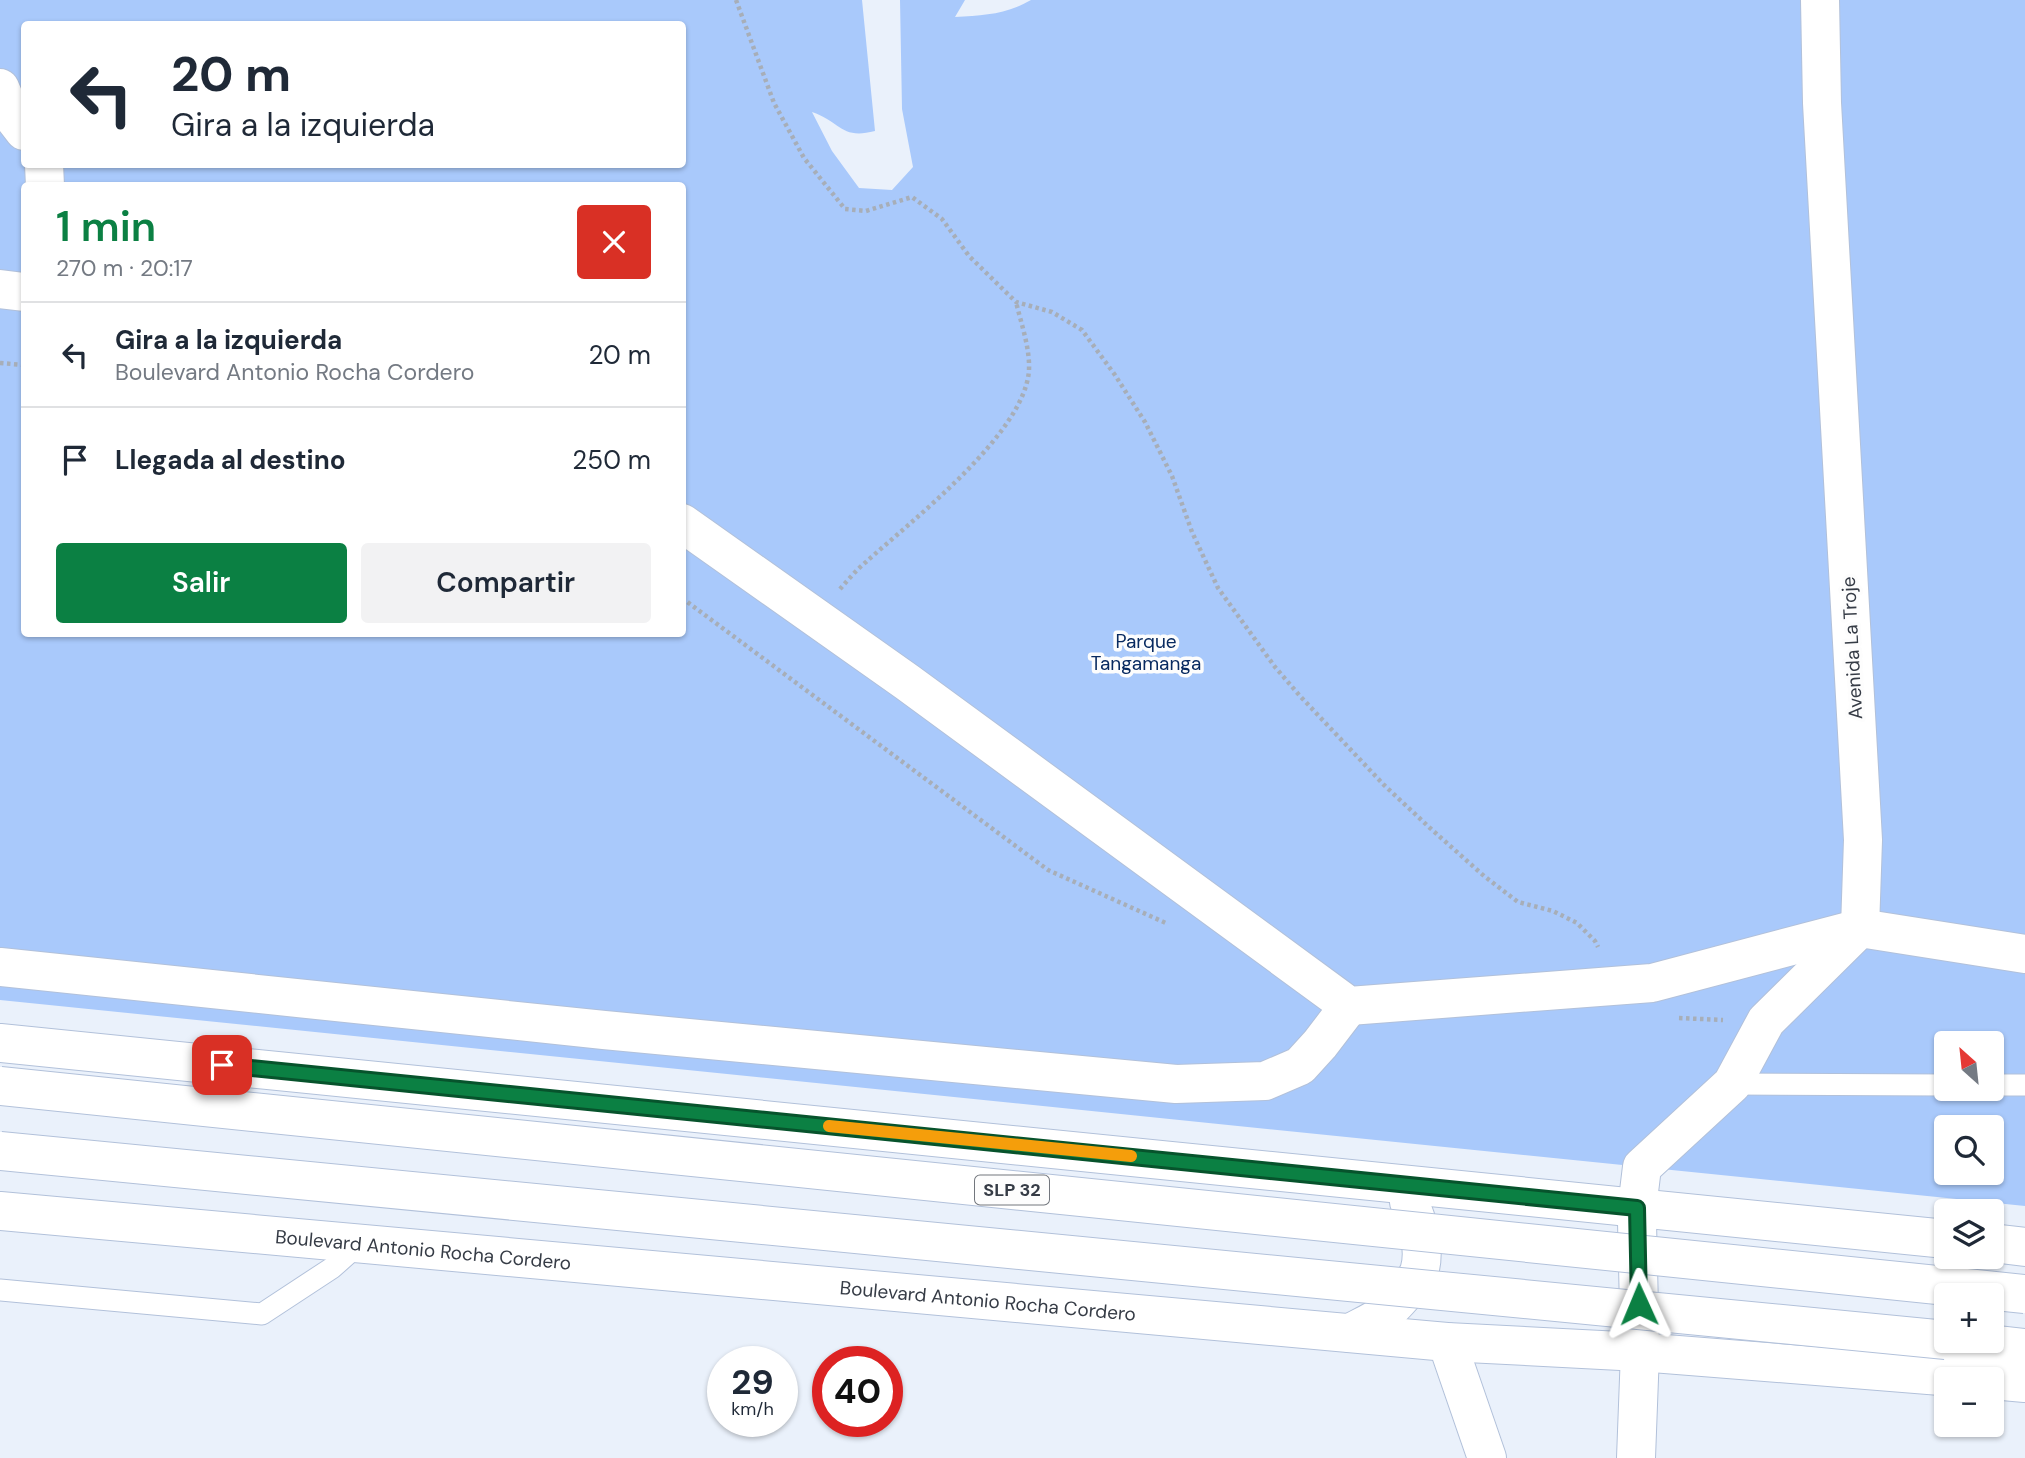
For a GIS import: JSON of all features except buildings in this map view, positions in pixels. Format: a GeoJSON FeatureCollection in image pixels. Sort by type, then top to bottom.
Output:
{"type":"FeatureCollection","features":[{"type":"Feature","properties":{"kind":"main road","name":"Avenida La Troje"},"geometry":{"type":"LineString","coordinates":[[1820,0],[1822,103],[1863,840],[1860,928]]}},
{"type":"Feature","properties":{"kind":"main road"},"geometry":{"type":"LineString","coordinates":[[0,88],[11,114],[21,127]]}},
{"type":"Feature","properties":{"kind":"main road"},"geometry":{"type":"LineString","coordinates":[[0,289],[21,292]]}},
{"type":"Feature","properties":{"kind":"main road"},"geometry":{"type":"LineString","coordinates":[[686,526],[1349,1006],[1652,983],[1860,928],[2025,954]]}},
{"type":"Feature","properties":{"kind":"main road"},"geometry":{"type":"LineString","coordinates":[[1636,1458],[1640,1352],[1637,1208],[1642,1167],[1732,1084],[1766,1021],[1860,928]]}},
{"type":"Feature","properties":{"kind":"main road"},"geometry":{"type":"LineString","coordinates":[[0,967],[617,1031],[1176,1084],[1265,1080],[1300,1066],[1349,1006]]}},
{"type":"Feature","properties":{"kind":"main road"},"geometry":{"type":"LineString","coordinates":[[0,1043],[1934,1238]]}},
{"type":"Feature","properties":{"kind":"main road","name":"SLP 32"},"geometry":{"type":"LineString","coordinates":[[0,1086],[2025,1294]]}},
{"type":"Feature","properties":{"kind":"main road"},"geometry":{"type":"LineString","coordinates":[[0,1151],[1934,1339]]}},
{"type":"Feature","properties":{"kind":"main road"},"geometry":{"type":"LineString","coordinates":[[1350,1333],[1398,1303],[1419,1272],[1421,1254],[1417,1219],[1400,1184]]}},
{"type":"Feature","properties":{"kind":"main road","name":"Boulevard Antonio Rocha Cordero"},"geometry":{"type":"LineString","coordinates":[[0,1211],[1447,1342],[1640,1352],[1934,1375]]}},
{"type":"Feature","properties":{"kind":"main road"},"geometry":{"type":"LineString","coordinates":[[2004,1245],[2025,1247]]}},
{"type":"Feature","properties":{"kind":"main road"},"geometry":{"type":"LineString","coordinates":[[1447,1342],[1487,1458]]}},
{"type":"Feature","properties":{"kind":"main road"},"geometry":{"type":"LineString","coordinates":[[2004,1346],[2025,1348]]}},
{"type":"Feature","properties":{"kind":"main road"},"geometry":{"type":"LineString","coordinates":[[2004,1381],[2025,1383]]}},
{"type":"Feature","properties":{"kind":"lane"},"geometry":{"type":"LineString","coordinates":[[1732,1084],[1934,1085]]}},
{"type":"Feature","properties":{"kind":"lane"},"geometry":{"type":"LineString","coordinates":[[2004,1085],[2025,1085]]}},
{"type":"Feature","properties":{"kind":"lane"},"geometry":{"type":"LineString","coordinates":[[0,1290],[262,1314],[332,1268],[360,1244]]}},
{"type":"Feature","properties":{"kind":"path"},"geometry":{"type":"LineString","coordinates":[[736,0],[774,103],[804,158],[845,209],[866,211],[912,197],[942,219],[969,256],[1016,302],[1052,312],[1082,330],[1145,422],[1172,477],[1192,532],[1218,588],[1283,677],[1384,785],[1484,876],[1518,902],[1553,911],[1577,923],[1595,942],[1615,985]]}},
{"type":"Feature","properties":{"kind":"path"},"geometry":{"type":"LineString","coordinates":[[818,620],[839,589],[959,479],[1006,425],[1024,391],[1029,370],[1016,302]]}},
{"type":"Feature","properties":{"kind":"path"},"geometry":{"type":"LineString","coordinates":[[0,363],[21,365]]}},
{"type":"Feature","properties":{"kind":"path"},"geometry":{"type":"LineString","coordinates":[[686,601],[1048,870],[1173,927]]}},
{"type":"Feature","properties":{"kind":"green space","name":"Parque Tangamanga"},"geometry":{"type":"Polygon","coordinates":[[[0,0],[862,0],[875,131],[848,132],[812,112],[832,151],[859,188],[892,190],[913,167],[902,109],[900,0],[965,0],[955,17],[1003,11],[1031,0],[2025,0],[2025,1206],[2004,1204],[2004,1199],[1956,1199],[0,1000],[0,0]]]}},
{"type":"Feature","properties":{"kind":"slow traffic"},"geometry":{"type":"LineString","coordinates":[[829,1126],[1131,1156]]}},
{"type":"Feature","properties":{"kind":"route"},"geometry":{"type":"LineString","coordinates":[[222,1065],[1637,1208],[1639,1304]]}}]}
